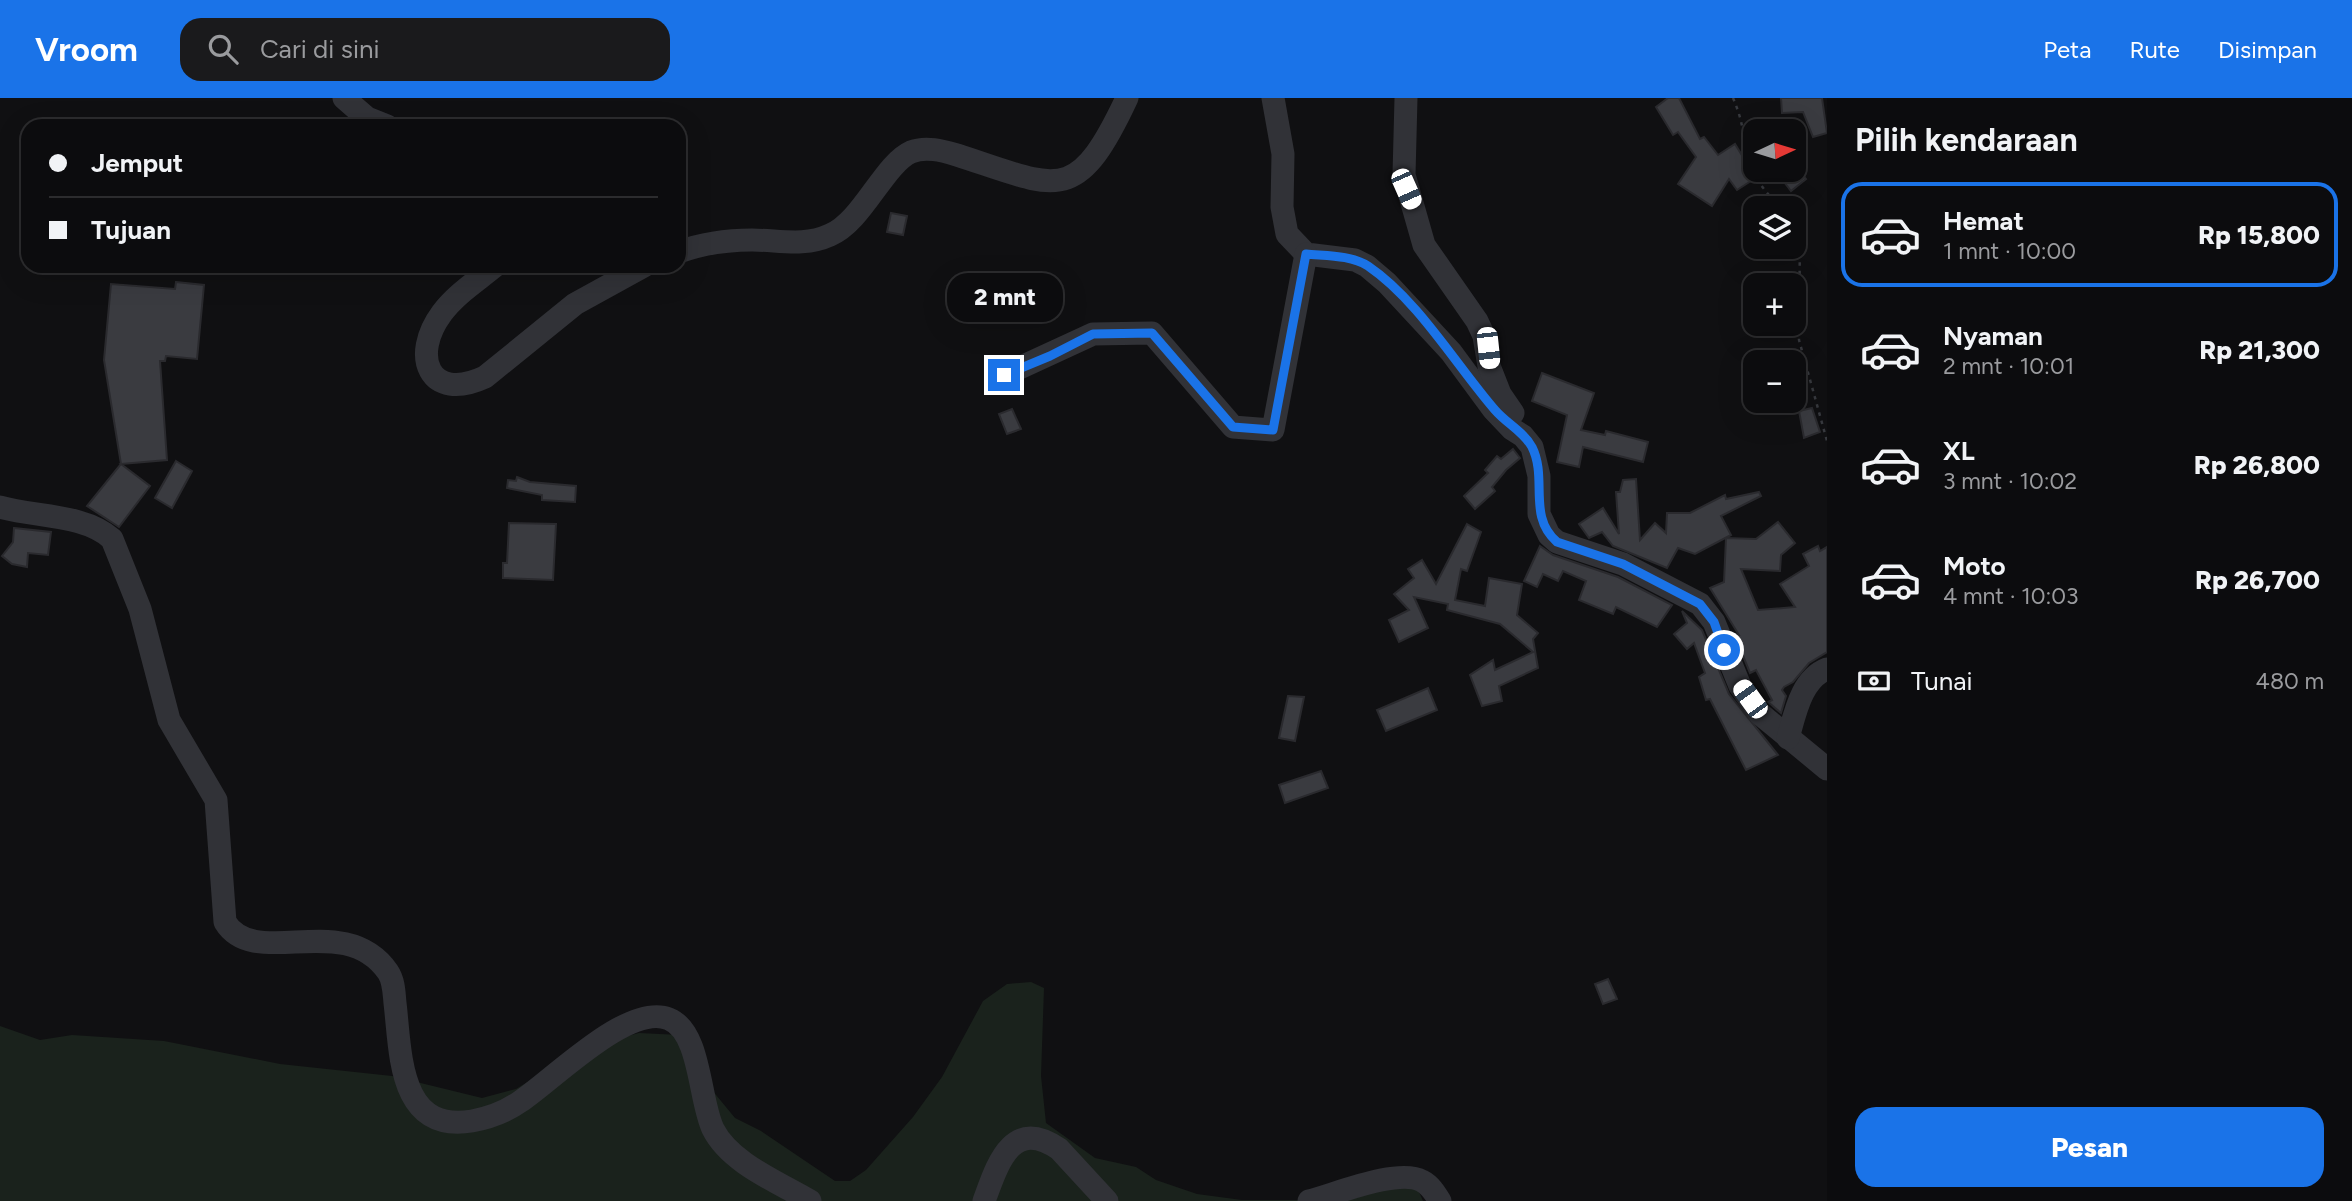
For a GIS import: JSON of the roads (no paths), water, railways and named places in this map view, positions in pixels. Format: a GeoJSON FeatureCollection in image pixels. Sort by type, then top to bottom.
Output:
{"type":"FeatureCollection","features":[{"type":"Feature","properties":{"kind":"street"},"geometry":{"type":"LineString","coordinates":[[344,98],[352,109],[369,119]]}},
{"type":"Feature","properties":{"kind":"street"},"geometry":{"type":"LineString","coordinates":[[686,250],[718,242],[816,241],[835,233],[909,153],[927,149],[1037,182],[1061,181],[1079,174],[1094,156],[1127,98]]}},
{"type":"Feature","properties":{"kind":"street"},"geometry":{"type":"LineString","coordinates":[[1273,98],[1283,154],[1283,220],[1295,246],[1306,254],[1355,260],[1367,266],[1387,283],[1451,352],[1512,429],[1524,436]]}},
{"type":"Feature","properties":{"kind":"street"},"geometry":{"type":"LineString","coordinates":[[1406,98],[1404,175],[1424,245],[1480,328],[1500,394],[1538,462],[1538,506],[1549,535],[1557,542],[1623,564],[1700,604],[1714,622],[1740,686],[1759,713],[1827,769]]}},
{"type":"Feature","properties":{"kind":"street"},"geometry":{"type":"LineString","coordinates":[[1004,375],[1093,334],[1152,333],[1233,427],[1273,430],[1306,254]]}},
{"type":"Feature","properties":{"kind":"street"},"geometry":{"type":"LineString","coordinates":[[486,273],[456,297],[431,332],[426,347],[426,360],[431,372],[442,383],[453,387],[469,385],[485,377],[575,303],[632,273]]}},
{"type":"Feature","properties":{"kind":"street"},"geometry":{"type":"LineString","coordinates":[[0,506],[103,530],[112,539],[140,609],[169,720],[216,800],[225,922],[230,929],[244,938],[275,943],[329,940],[346,942],[388,971],[393,984],[405,1081],[421,1109],[436,1117],[453,1121],[489,1116],[519,1102],[631,1021],[655,1016],[669,1019],[679,1025],[691,1043],[709,1118],[723,1143],[734,1155],[810,1201]]}},
{"type":"Feature","properties":{"kind":"street"},"geometry":{"type":"LineString","coordinates":[[1788,738],[1797,707],[1810,682],[1816,674],[1827,669]]}},
{"type":"Feature","properties":{"kind":"street"},"geometry":{"type":"LineString","coordinates":[[984,1201],[1000,1158],[1009,1147],[1029,1139],[1049,1143],[1059,1149],[1107,1201]]}},
{"type":"Feature","properties":{"kind":"street"},"geometry":{"type":"LineString","coordinates":[[1309,1201],[1392,1178],[1408,1177],[1421,1180],[1440,1201]]}}]}
